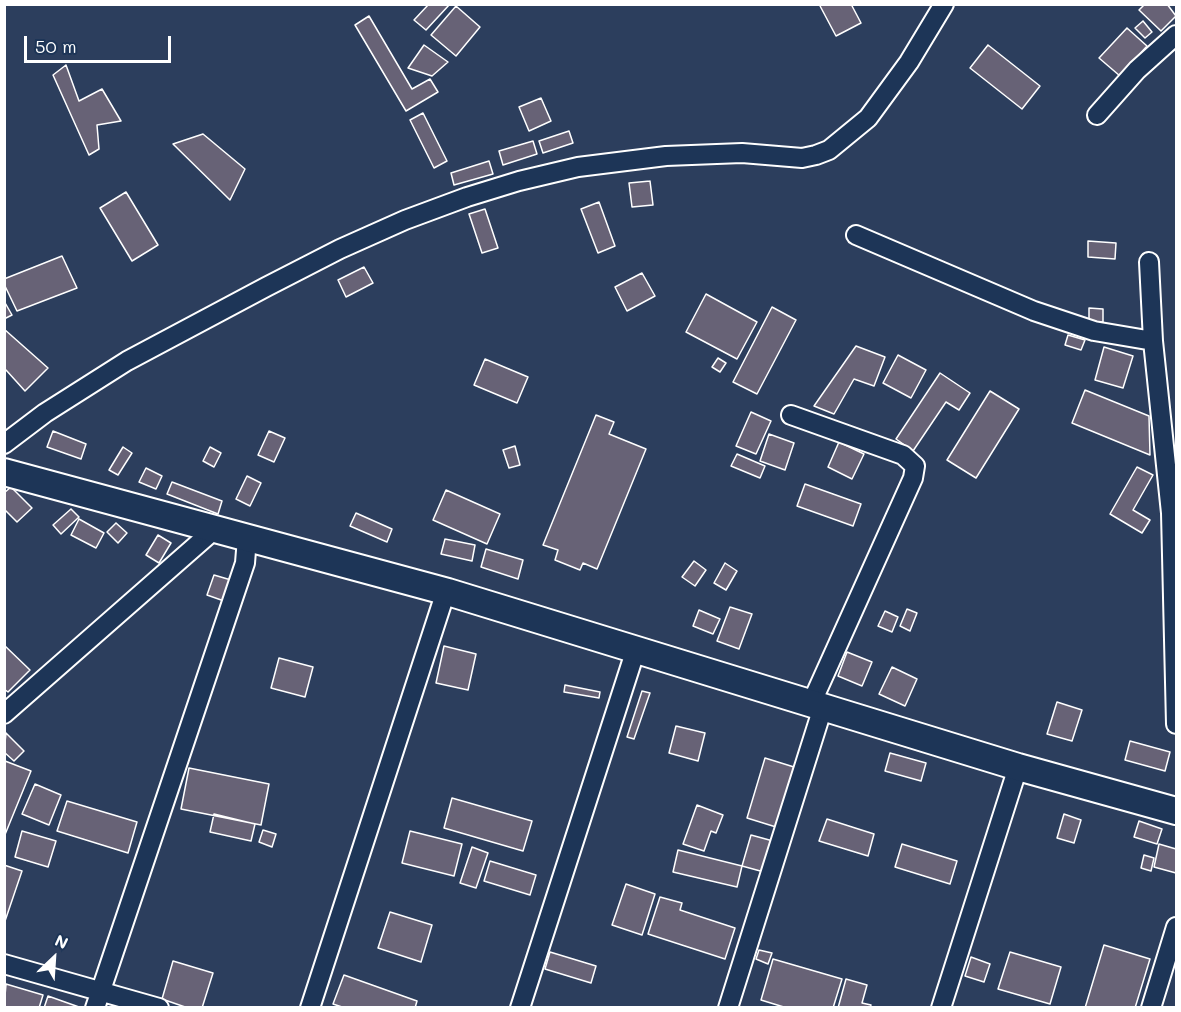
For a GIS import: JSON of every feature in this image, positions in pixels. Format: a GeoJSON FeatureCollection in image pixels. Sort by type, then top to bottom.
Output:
{"type":"FeatureCollection","features":[{"type":"Feature","properties":{"kind":"street"},"geometry":{"type":"LineString","coordinates":[[4,444],[45,413],[119,366],[257,292],[340,249],[405,220],[467,197],[519,181],[578,167],[666,156],[742,153],[802,158],[828,150],[868,118],[909,62],[944,4]]}},
{"type":"Feature","properties":{"kind":"street"},"geometry":{"type":"LineString","coordinates":[[1096,115],[1137,70],[1176,35]]}},
{"type":"Feature","properties":{"kind":"street"},"geometry":{"type":"LineString","coordinates":[[856,235],[1034,311],[1094,331],[1153,341]]}},
{"type":"Feature","properties":{"kind":"street"},"geometry":{"type":"LineString","coordinates":[[1149,262],[1153,341],[1171,513],[1176,724]]}},
{"type":"Feature","properties":{"kind":"street"},"geometry":{"type":"LineString","coordinates":[[728,1008],[817,705],[914,478],[915,466],[903,455],[791,415]]}},
{"type":"Feature","properties":{"kind":"street"},"geometry":{"type":"LineString","coordinates":[[4,472],[446,591],[1018,767],[1176,811]]}},
{"type":"Feature","properties":{"kind":"street"},"geometry":{"type":"LineString","coordinates":[[4,714],[215,529]]}},
{"type":"Feature","properties":{"kind":"street"},"geometry":{"type":"LineString","coordinates":[[98,999],[245,563],[247,538]]}},
{"type":"Feature","properties":{"kind":"street"},"geometry":{"type":"LineString","coordinates":[[310,1008],[446,591]]}},
{"type":"Feature","properties":{"kind":"street"},"geometry":{"type":"LineString","coordinates":[[520,1008],[636,649]]}},
{"type":"Feature","properties":{"kind":"street"},"geometry":{"type":"LineString","coordinates":[[941,1008],[1018,767]]}},
{"type":"Feature","properties":{"kind":"street"},"geometry":{"type":"LineString","coordinates":[[1151,1008],[1176,927]]}},
{"type":"Feature","properties":{"kind":"street"},"geometry":{"type":"LineString","coordinates":[[4,964],[98,999],[159,1008]]}},
{"type":"Feature","properties":{"kind":"building"},"geometry":{"type":"Polygon","coordinates":[[[429,4],[450,4],[426,30],[414,20],[429,4]]]}},
{"type":"Feature","properties":{"kind":"building"},"geometry":{"type":"Polygon","coordinates":[[[819,4],[851,4],[861,23],[836,36],[819,4]]]}},
{"type":"Feature","properties":{"kind":"building"},"geometry":{"type":"Polygon","coordinates":[[[1145,4],[1167,4],[1176,16],[1161,31],[1139,10],[1145,4]]]}},
{"type":"Feature","properties":{"kind":"building"},"geometry":{"type":"Polygon","coordinates":[[[456,6],[480,27],[456,56],[431,35],[456,6]]]}},
{"type":"Feature","properties":{"kind":"building"},"geometry":{"type":"Polygon","coordinates":[[[369,16],[412,89],[430,79],[438,92],[406,111],[355,25],[369,16]]]}},
{"type":"Feature","properties":{"kind":"building"},"geometry":{"type":"Polygon","coordinates":[[[1143,21],[1152,32],[1145,38],[1135,28],[1143,21]]]}},
{"type":"Feature","properties":{"kind":"building"},"geometry":{"type":"Polygon","coordinates":[[[1127,28],[1147,46],[1120,76],[1099,58],[1127,28]]]}},
{"type":"Feature","properties":{"kind":"building"},"geometry":{"type":"Polygon","coordinates":[[[424,45],[448,62],[432,76],[408,68],[424,45]]]}},
{"type":"Feature","properties":{"kind":"building"},"geometry":{"type":"Polygon","coordinates":[[[988,45],[1040,86],[1022,109],[970,68],[988,45]]]}},
{"type":"Feature","properties":{"kind":"building"},"geometry":{"type":"Polygon","coordinates":[[[66,65],[79,101],[102,89],[121,121],[97,125],[99,149],[89,155],[53,75],[66,65]]]}},
{"type":"Feature","properties":{"kind":"building"},"geometry":{"type":"Polygon","coordinates":[[[541,98],[551,121],[529,131],[519,107],[541,98]]]}},
{"type":"Feature","properties":{"kind":"building"},"geometry":{"type":"Polygon","coordinates":[[[423,113],[447,161],[434,168],[410,120],[423,113]]]}},
{"type":"Feature","properties":{"kind":"building"},"geometry":{"type":"Polygon","coordinates":[[[569,131],[573,143],[543,153],[539,141],[569,131]]]}},
{"type":"Feature","properties":{"kind":"building"},"geometry":{"type":"Polygon","coordinates":[[[203,134],[245,169],[230,200],[173,144],[203,134]]]}},
{"type":"Feature","properties":{"kind":"building"},"geometry":{"type":"Polygon","coordinates":[[[533,141],[537,154],[503,165],[499,151],[533,141]]]}},
{"type":"Feature","properties":{"kind":"building"},"geometry":{"type":"Polygon","coordinates":[[[489,161],[493,174],[454,185],[451,173],[489,161]]]}},
{"type":"Feature","properties":{"kind":"building"},"geometry":{"type":"Polygon","coordinates":[[[650,181],[653,205],[632,207],[629,183],[650,181]]]}},
{"type":"Feature","properties":{"kind":"building"},"geometry":{"type":"Polygon","coordinates":[[[126,192],[158,245],[132,261],[100,208],[126,192]]]}},
{"type":"Feature","properties":{"kind":"building"},"geometry":{"type":"Polygon","coordinates":[[[599,202],[615,246],[598,253],[581,209],[599,202]]]}},
{"type":"Feature","properties":{"kind":"building"},"geometry":{"type":"Polygon","coordinates":[[[485,209],[498,248],[482,253],[469,214],[485,209]]]}},
{"type":"Feature","properties":{"kind":"building"},"geometry":{"type":"Polygon","coordinates":[[[1088,241],[1116,243],[1115,259],[1088,257],[1088,241]]]}},
{"type":"Feature","properties":{"kind":"building"},"geometry":{"type":"Polygon","coordinates":[[[62,256],[77,288],[17,311],[4,284],[4,279],[62,256]]]}},
{"type":"Feature","properties":{"kind":"building"},"geometry":{"type":"Polygon","coordinates":[[[364,267],[373,283],[346,297],[338,280],[364,267]]]}},
{"type":"Feature","properties":{"kind":"building"},"geometry":{"type":"Polygon","coordinates":[[[642,273],[655,296],[627,311],[615,287],[642,273]]]}},
{"type":"Feature","properties":{"kind":"building"},"geometry":{"type":"Polygon","coordinates":[[[706,294],[757,322],[737,359],[686,332],[706,294]]]}},
{"type":"Feature","properties":{"kind":"building"},"geometry":{"type":"Polygon","coordinates":[[[4,301],[12,315],[4,319],[4,301]]]}},
{"type":"Feature","properties":{"kind":"building"},"geometry":{"type":"Polygon","coordinates":[[[772,307],[796,320],[757,394],[733,382],[772,307]]]}},
{"type":"Feature","properties":{"kind":"building"},"geometry":{"type":"Polygon","coordinates":[[[1089,308],[1103,309],[1103,322],[1089,322],[1089,308]]]}},
{"type":"Feature","properties":{"kind":"building"},"geometry":{"type":"Polygon","coordinates":[[[4,329],[48,368],[25,391],[6,370],[4,371],[4,329]]]}},
{"type":"Feature","properties":{"kind":"building"},"geometry":{"type":"Polygon","coordinates":[[[1068,335],[1085,340],[1081,350],[1065,345],[1068,335]]]}},
{"type":"Feature","properties":{"kind":"building"},"geometry":{"type":"Polygon","coordinates":[[[856,346],[885,357],[874,386],[854,379],[834,414],[814,406],[856,346]]]}},
{"type":"Feature","properties":{"kind":"building"},"geometry":{"type":"Polygon","coordinates":[[[1104,347],[1133,356],[1123,388],[1095,380],[1104,347]]]}},
{"type":"Feature","properties":{"kind":"building"},"geometry":{"type":"Polygon","coordinates":[[[898,355],[926,370],[911,398],[883,383],[898,355]]]}},
{"type":"Feature","properties":{"kind":"building"},"geometry":{"type":"Polygon","coordinates":[[[718,358],[726,363],[720,372],[712,367],[718,358]]]}},
{"type":"Feature","properties":{"kind":"building"},"geometry":{"type":"Polygon","coordinates":[[[485,359],[528,377],[517,403],[474,385],[485,359]]]}},
{"type":"Feature","properties":{"kind":"building"},"geometry":{"type":"Polygon","coordinates":[[[940,373],[970,393],[959,410],[946,402],[913,451],[896,439],[940,373]]]}},
{"type":"Feature","properties":{"kind":"building"},"geometry":{"type":"Polygon","coordinates":[[[1085,390],[1149,416],[1150,455],[1072,423],[1085,390]]]}},
{"type":"Feature","properties":{"kind":"building"},"geometry":{"type":"Polygon","coordinates":[[[990,391],[1019,409],[976,478],[947,460],[990,391]]]}},
{"type":"Feature","properties":{"kind":"building"},"geometry":{"type":"Polygon","coordinates":[[[751,412],[771,421],[756,454],[736,446],[751,412]]]}},
{"type":"Feature","properties":{"kind":"building"},"geometry":{"type":"Polygon","coordinates":[[[596,415],[614,422],[609,434],[646,449],[597,569],[583,563],[580,570],[555,560],[558,550],[543,545],[596,415]]]}},
{"type":"Feature","properties":{"kind":"building"},"geometry":{"type":"Polygon","coordinates":[[[53,431],[86,444],[81,459],[47,447],[53,431]]]}},
{"type":"Feature","properties":{"kind":"building"},"geometry":{"type":"Polygon","coordinates":[[[269,431],[285,438],[274,462],[258,455],[269,431]]]}},
{"type":"Feature","properties":{"kind":"building"},"geometry":{"type":"Polygon","coordinates":[[[769,434],[794,443],[785,470],[760,461],[769,434]]]}},
{"type":"Feature","properties":{"kind":"building"},"geometry":{"type":"Polygon","coordinates":[[[839,442],[864,454],[852,479],[828,467],[839,442]]]}},
{"type":"Feature","properties":{"kind":"building"},"geometry":{"type":"Polygon","coordinates":[[[515,446],[520,465],[509,468],[503,450],[515,446]]]}},
{"type":"Feature","properties":{"kind":"building"},"geometry":{"type":"Polygon","coordinates":[[[123,447],[132,453],[118,475],[109,470],[123,447]]]}},
{"type":"Feature","properties":{"kind":"building"},"geometry":{"type":"Polygon","coordinates":[[[210,447],[221,453],[214,467],[203,461],[210,447]]]}},
{"type":"Feature","properties":{"kind":"building"},"geometry":{"type":"Polygon","coordinates":[[[737,454],[765,466],[760,478],[731,466],[737,454]]]}},
{"type":"Feature","properties":{"kind":"building"},"geometry":{"type":"Polygon","coordinates":[[[1137,467],[1153,475],[1133,510],[1150,520],[1142,533],[1110,514],[1137,467]]]}},
{"type":"Feature","properties":{"kind":"building"},"geometry":{"type":"Polygon","coordinates":[[[146,468],[162,476],[156,489],[139,482],[146,468]]]}},
{"type":"Feature","properties":{"kind":"building"},"geometry":{"type":"Polygon","coordinates":[[[247,476],[261,483],[250,506],[236,499],[247,476]]]}},
{"type":"Feature","properties":{"kind":"building"},"geometry":{"type":"Polygon","coordinates":[[[172,482],[222,501],[218,514],[167,494],[172,482]]]}},
{"type":"Feature","properties":{"kind":"building"},"geometry":{"type":"Polygon","coordinates":[[[805,484],[861,504],[853,526],[797,506],[805,484]]]}},
{"type":"Feature","properties":{"kind":"building"},"geometry":{"type":"Polygon","coordinates":[[[11,487],[32,508],[17,522],[4,509],[4,493],[11,487]]]}},
{"type":"Feature","properties":{"kind":"building"},"geometry":{"type":"Polygon","coordinates":[[[446,490],[500,514],[487,544],[433,520],[446,490]]]}},
{"type":"Feature","properties":{"kind":"building"},"geometry":{"type":"Polygon","coordinates":[[[71,509],[79,517],[61,534],[53,525],[71,509]]]}},
{"type":"Feature","properties":{"kind":"building"},"geometry":{"type":"Polygon","coordinates":[[[356,513],[392,529],[387,542],[350,526],[356,513]]]}},
{"type":"Feature","properties":{"kind":"building"},"geometry":{"type":"Polygon","coordinates":[[[79,519],[104,533],[96,548],[71,535],[79,519]]]}},
{"type":"Feature","properties":{"kind":"building"},"geometry":{"type":"Polygon","coordinates":[[[116,523],[127,533],[118,543],[107,532],[116,523]]]}},
{"type":"Feature","properties":{"kind":"building"},"geometry":{"type":"Polygon","coordinates":[[[158,535],[171,543],[159,563],[146,555],[158,535]]]}},
{"type":"Feature","properties":{"kind":"building"},"geometry":{"type":"Polygon","coordinates":[[[445,539],[475,545],[472,561],[441,554],[445,539]]]}},
{"type":"Feature","properties":{"kind":"building"},"geometry":{"type":"Polygon","coordinates":[[[486,549],[523,560],[518,579],[481,567],[486,549]]]}},
{"type":"Feature","properties":{"kind":"building"},"geometry":{"type":"Polygon","coordinates":[[[694,561],[706,570],[695,586],[682,577],[694,561]]]}},
{"type":"Feature","properties":{"kind":"building"},"geometry":{"type":"Polygon","coordinates":[[[725,563],[737,571],[726,590],[714,583],[725,563]]]}},
{"type":"Feature","properties":{"kind":"building"},"geometry":{"type":"Polygon","coordinates":[[[214,575],[231,580],[224,601],[207,595],[214,575]]]}},
{"type":"Feature","properties":{"kind":"building"},"geometry":{"type":"Polygon","coordinates":[[[730,607],[752,614],[739,649],[717,641],[730,607]]]}},
{"type":"Feature","properties":{"kind":"building"},"geometry":{"type":"Polygon","coordinates":[[[907,609],[917,613],[910,631],[900,626],[907,609]]]}},
{"type":"Feature","properties":{"kind":"building"},"geometry":{"type":"Polygon","coordinates":[[[699,610],[720,619],[713,634],[693,626],[699,610]]]}},
{"type":"Feature","properties":{"kind":"building"},"geometry":{"type":"Polygon","coordinates":[[[885,611],[898,617],[892,632],[878,626],[885,611]]]}},
{"type":"Feature","properties":{"kind":"building"},"geometry":{"type":"Polygon","coordinates":[[[4,645],[30,670],[8,692],[4,689],[4,645]]]}},
{"type":"Feature","properties":{"kind":"building"},"geometry":{"type":"Polygon","coordinates":[[[444,646],[476,654],[468,690],[436,683],[444,646]]]}},
{"type":"Feature","properties":{"kind":"building"},"geometry":{"type":"Polygon","coordinates":[[[847,652],[872,662],[862,686],[838,676],[847,652]]]}},
{"type":"Feature","properties":{"kind":"building"},"geometry":{"type":"Polygon","coordinates":[[[279,658],[313,667],[305,697],[271,688],[279,658]]]}},
{"type":"Feature","properties":{"kind":"building"},"geometry":{"type":"Polygon","coordinates":[[[892,667],[917,679],[905,706],[879,694],[892,667]]]}},
{"type":"Feature","properties":{"kind":"building"},"geometry":{"type":"Polygon","coordinates":[[[565,685],[600,692],[599,698],[564,692],[565,685]]]}},
{"type":"Feature","properties":{"kind":"building"},"geometry":{"type":"Polygon","coordinates":[[[642,691],[650,693],[634,739],[627,737],[642,691]]]}},
{"type":"Feature","properties":{"kind":"building"},"geometry":{"type":"Polygon","coordinates":[[[1057,702],[1082,710],[1072,741],[1047,734],[1057,702]]]}},
{"type":"Feature","properties":{"kind":"building"},"geometry":{"type":"Polygon","coordinates":[[[676,726],[705,733],[698,761],[669,753],[676,726]]]}},
{"type":"Feature","properties":{"kind":"building"},"geometry":{"type":"Polygon","coordinates":[[[6,733],[24,751],[14,761],[4,752],[6,733]]]}},
{"type":"Feature","properties":{"kind":"building"},"geometry":{"type":"Polygon","coordinates":[[[1130,741],[1170,752],[1165,771],[1125,760],[1130,741]]]}},
{"type":"Feature","properties":{"kind":"building"},"geometry":{"type":"Polygon","coordinates":[[[890,753],[926,763],[921,781],[885,771],[890,753]]]}},
{"type":"Feature","properties":{"kind":"building"},"geometry":{"type":"Polygon","coordinates":[[[765,758],[794,767],[776,827],[747,818],[765,758]]]}},
{"type":"Feature","properties":{"kind":"building"},"geometry":{"type":"Polygon","coordinates":[[[5,761],[31,771],[4,837],[4,763],[5,761]]]}},
{"type":"Feature","properties":{"kind":"building"},"geometry":{"type":"Polygon","coordinates":[[[189,768],[269,784],[261,825],[181,809],[189,768]]]}},
{"type":"Feature","properties":{"kind":"building"},"geometry":{"type":"Polygon","coordinates":[[[35,784],[61,795],[49,825],[22,814],[35,784]]]}},
{"type":"Feature","properties":{"kind":"building"},"geometry":{"type":"Polygon","coordinates":[[[452,798],[532,821],[523,851],[444,828],[452,798]]]}},
{"type":"Feature","properties":{"kind":"building"},"geometry":{"type":"Polygon","coordinates":[[[67,801],[137,822],[128,853],[57,831],[67,801]]]}},
{"type":"Feature","properties":{"kind":"building"},"geometry":{"type":"Polygon","coordinates":[[[697,805],[723,815],[716,833],[711,831],[704,851],[683,844],[697,805]]]}},
{"type":"Feature","properties":{"kind":"building"},"geometry":{"type":"Polygon","coordinates":[[[214,814],[255,824],[251,841],[210,832],[214,814]]]}},
{"type":"Feature","properties":{"kind":"building"},"geometry":{"type":"Polygon","coordinates":[[[1064,814],[1081,820],[1074,843],[1057,838],[1064,814]]]}},
{"type":"Feature","properties":{"kind":"building"},"geometry":{"type":"Polygon","coordinates":[[[827,819],[874,834],[868,856],[819,841],[827,819]]]}},
{"type":"Feature","properties":{"kind":"building"},"geometry":{"type":"Polygon","coordinates":[[[1139,821],[1162,829],[1157,844],[1134,837],[1139,821]]]}},
{"type":"Feature","properties":{"kind":"building"},"geometry":{"type":"Polygon","coordinates":[[[263,830],[276,834],[272,847],[259,842],[263,830]]]}},
{"type":"Feature","properties":{"kind":"building"},"geometry":{"type":"Polygon","coordinates":[[[22,831],[56,841],[48,867],[15,857],[22,831]]]}},
{"type":"Feature","properties":{"kind":"building"},"geometry":{"type":"Polygon","coordinates":[[[410,831],[462,844],[454,876],[402,863],[410,831]]]}},
{"type":"Feature","properties":{"kind":"building"},"geometry":{"type":"Polygon","coordinates":[[[751,835],[773,841],[764,872],[742,866],[751,835]]]}},
{"type":"Feature","properties":{"kind":"building"},"geometry":{"type":"Polygon","coordinates":[[[902,844],[957,861],[950,884],[895,867],[902,844]]]}},
{"type":"Feature","properties":{"kind":"building"},"geometry":{"type":"Polygon","coordinates":[[[1159,844],[1176,849],[1176,873],[1154,867],[1159,844]]]}},
{"type":"Feature","properties":{"kind":"building"},"geometry":{"type":"Polygon","coordinates":[[[472,847],[488,853],[476,888],[460,883],[472,847]]]}},
{"type":"Feature","properties":{"kind":"building"},"geometry":{"type":"Polygon","coordinates":[[[678,850],[742,866],[737,887],[673,872],[678,850]]]}},
{"type":"Feature","properties":{"kind":"building"},"geometry":{"type":"Polygon","coordinates":[[[1144,855],[1154,858],[1151,871],[1141,868],[1144,855]]]}},
{"type":"Feature","properties":{"kind":"building"},"geometry":{"type":"Polygon","coordinates":[[[490,861],[536,875],[530,895],[484,881],[490,861]]]}},
{"type":"Feature","properties":{"kind":"building"},"geometry":{"type":"Polygon","coordinates":[[[4,865],[22,871],[4,924],[4,865]]]}},
{"type":"Feature","properties":{"kind":"building"},"geometry":{"type":"Polygon","coordinates":[[[626,884],[655,894],[642,935],[612,925],[626,884]]]}},
{"type":"Feature","properties":{"kind":"building"},"geometry":{"type":"Polygon","coordinates":[[[660,897],[682,903],[680,910],[735,928],[725,959],[648,934],[660,897]]]}},
{"type":"Feature","properties":{"kind":"building"},"geometry":{"type":"Polygon","coordinates":[[[390,912],[432,925],[421,962],[378,948],[390,912]]]}},
{"type":"Feature","properties":{"kind":"building"},"geometry":{"type":"Polygon","coordinates":[[[1104,945],[1150,959],[1135,1008],[1085,1008],[1104,945]]]}},
{"type":"Feature","properties":{"kind":"building"},"geometry":{"type":"Polygon","coordinates":[[[759,950],[772,953],[768,964],[756,959],[759,950]]]}},
{"type":"Feature","properties":{"kind":"building"},"geometry":{"type":"Polygon","coordinates":[[[550,952],[596,966],[591,983],[545,969],[550,952]]]}},
{"type":"Feature","properties":{"kind":"building"},"geometry":{"type":"Polygon","coordinates":[[[1010,952],[1061,967],[1050,1004],[998,989],[1010,952]]]}},
{"type":"Feature","properties":{"kind":"building"},"geometry":{"type":"Polygon","coordinates":[[[971,957],[990,964],[984,982],[965,976],[971,957]]]}},
{"type":"Feature","properties":{"kind":"building"},"geometry":{"type":"Polygon","coordinates":[[[773,959],[842,979],[833,1008],[787,1008],[761,1000],[773,959]]]}},
{"type":"Feature","properties":{"kind":"building"},"geometry":{"type":"Polygon","coordinates":[[[173,961],[213,973],[202,1008],[188,1008],[162,999],[173,961]]]}},
{"type":"Feature","properties":{"kind":"building"},"geometry":{"type":"Polygon","coordinates":[[[344,975],[417,1001],[415,1008],[345,1008],[333,1004],[344,975]]]}},
{"type":"Feature","properties":{"kind":"building"},"geometry":{"type":"Polygon","coordinates":[[[846,979],[867,985],[862,1003],[871,1005],[870,1008],[838,1008],[846,979]]]}},
{"type":"Feature","properties":{"kind":"building"},"geometry":{"type":"Polygon","coordinates":[[[6,984],[43,995],[39,1008],[4,1008],[6,984]]]}},
{"type":"Feature","properties":{"kind":"building"},"geometry":{"type":"Polygon","coordinates":[[[48,996],[79,1007],[79,1008],[44,1008],[48,996]]]}}]}
